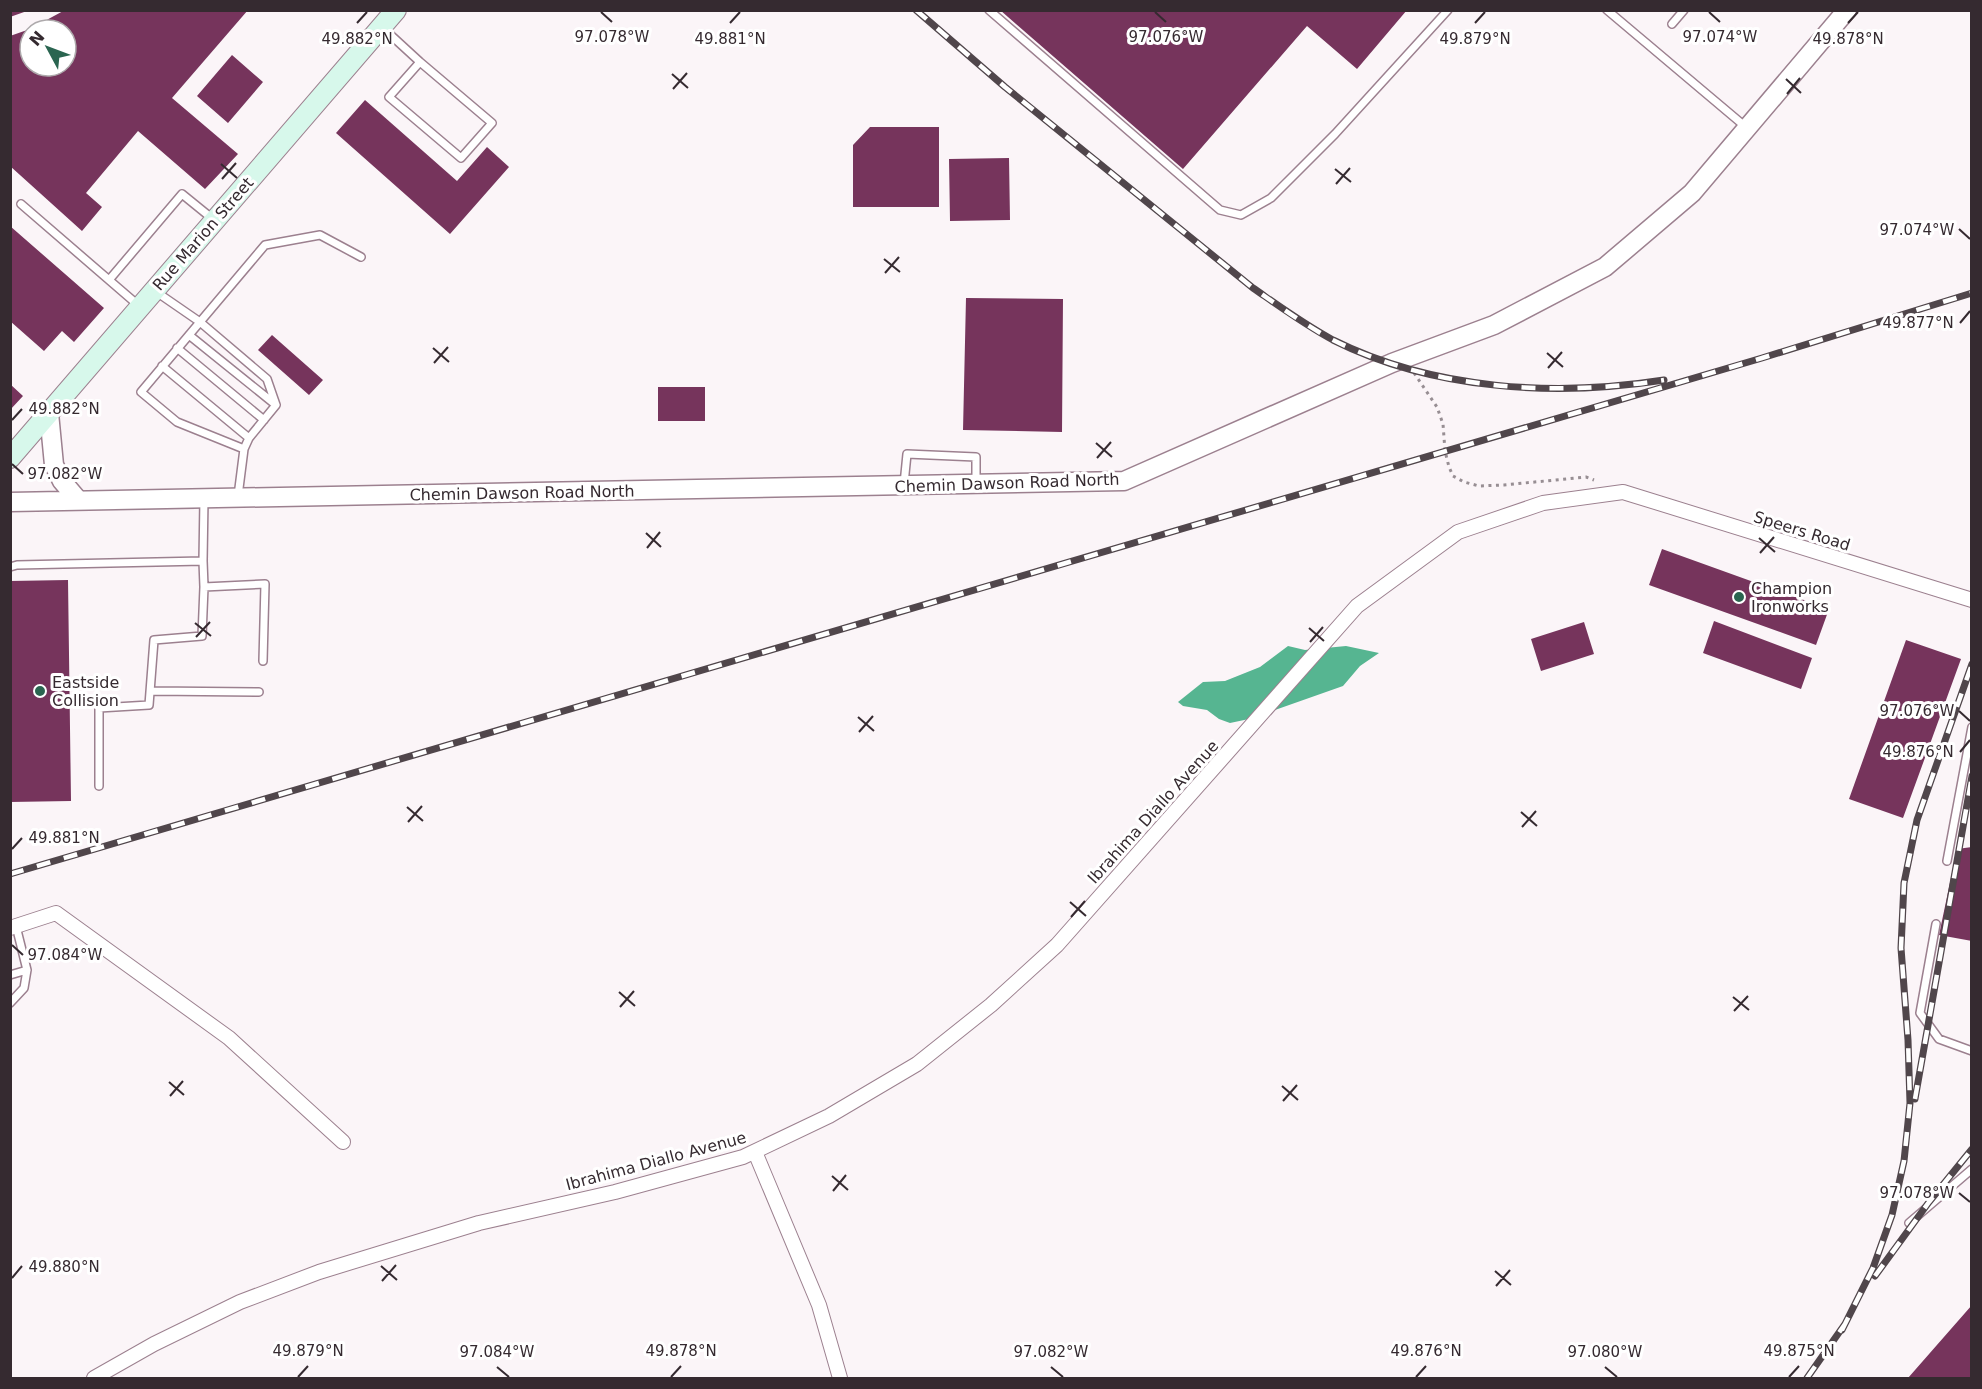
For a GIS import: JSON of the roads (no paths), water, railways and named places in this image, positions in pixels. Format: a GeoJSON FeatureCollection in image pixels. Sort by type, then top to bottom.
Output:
{"type":"FeatureCollection","features":[{"type":"Feature","properties":{"kind":"main road","name":"Rue Marion Street"},"geometry":{"type":"LineString","coordinates":[[10,458],[396,10]]}},
{"type":"Feature","properties":{"kind":"street","name":"Chemin Dawson Road North"},"geometry":{"type":"LineString","coordinates":[[10,502],[1124,481],[1408,357],[1494,325],[1605,267],[1692,193],[1847,10]]}},
{"type":"Feature","properties":{"kind":"street"},"geometry":{"type":"LineString","coordinates":[[49,413],[54,465],[62,481],[79,501]]}},
{"type":"Feature","properties":{"kind":"street","name":"Speers Road"},"geometry":{"type":"LineString","coordinates":[[1623,492],[1971,600]]}},
{"type":"Feature","properties":{"kind":"street","name":"Ibrahima Diallo Avenue"},"geometry":{"type":"LineString","coordinates":[[94,1378],[154,1344],[240,1302],[319,1272],[479,1223],[615,1192],[743,1158],[829,1116],[918,1064],[991,1005],[1057,945],[1357,606],[1458,532],[1543,503],[1623,492]]}},
{"type":"Feature","properties":{"kind":"street"},"geometry":{"type":"LineString","coordinates":[[13,927],[56,913],[229,1038],[343,1142]]}},
{"type":"Feature","properties":{"kind":"street"},"geometry":{"type":"LineString","coordinates":[[755,1152],[819,1305],[840,1378]]}},
{"type":"Feature","properties":{"kind":"lane"},"geometry":{"type":"LineString","coordinates":[[989,10],[1220,210],[1241,215],[1270,198],[1335,134],[1448,10]]}},
{"type":"Feature","properties":{"kind":"lane"},"geometry":{"type":"LineString","coordinates":[[1607,10],[1747,128]]}},
{"type":"Feature","properties":{"kind":"lane"},"geometry":{"type":"LineString","coordinates":[[1672,24],[1684,10]]}},
{"type":"Feature","properties":{"kind":"lane"},"geometry":{"type":"LineString","coordinates":[[382,27],[492,123],[461,158],[389,97],[420,62]]}},
{"type":"Feature","properties":{"kind":"lane"},"geometry":{"type":"LineString","coordinates":[[109,280],[182,194],[214,221]]}},
{"type":"Feature","properties":{"kind":"lane"},"geometry":{"type":"LineString","coordinates":[[21,204],[140,307]]}},
{"type":"Feature","properties":{"kind":"lane"},"geometry":{"type":"LineString","coordinates":[[244,449],[177,422],[141,392],[265,245],[320,236],[361,257]]}},
{"type":"Feature","properties":{"kind":"lane"},"geometry":{"type":"LineString","coordinates":[[154,291],[200,322],[267,379],[276,405]]}},
{"type":"Feature","properties":{"kind":"lane"},"geometry":{"type":"LineString","coordinates":[[189,335],[276,405]]}},
{"type":"Feature","properties":{"kind":"lane"},"geometry":{"type":"LineString","coordinates":[[177,348],[264,420]]}},
{"type":"Feature","properties":{"kind":"lane"},"geometry":{"type":"LineString","coordinates":[[162,366],[249,438]]}},
{"type":"Feature","properties":{"kind":"lane"},"geometry":{"type":"LineString","coordinates":[[238,498],[244,449],[249,438],[276,405]]}},
{"type":"Feature","properties":{"kind":"lane"},"geometry":{"type":"LineString","coordinates":[[904,486],[907,454],[976,457],[976,485]]}},
{"type":"Feature","properties":{"kind":"lane"},"geometry":{"type":"LineString","coordinates":[[99,786],[99,708],[149,705],[154,640],[202,636],[204,499]]}},
{"type":"Feature","properties":{"kind":"lane"},"geometry":{"type":"LineString","coordinates":[[10,567],[16,565],[203,561]]}},
{"type":"Feature","properties":{"kind":"lane"},"geometry":{"type":"LineString","coordinates":[[204,587],[265,584],[263,661]]}},
{"type":"Feature","properties":{"kind":"lane"},"geometry":{"type":"LineString","coordinates":[[151,691],[259,692]]}},
{"type":"Feature","properties":{"kind":"lane"},"geometry":{"type":"LineString","coordinates":[[1947,861],[1971,727]]}},
{"type":"Feature","properties":{"kind":"lane"},"geometry":{"type":"LineString","coordinates":[[1936,924],[1920,1013],[1939,1039],[1971,1052]]}},
{"type":"Feature","properties":{"kind":"lane"},"geometry":{"type":"LineString","coordinates":[[10,1003],[24,988],[27,970],[13,927]]}},
{"type":"Feature","properties":{"kind":"lane"},"geometry":{"type":"LineString","coordinates":[[10,975],[27,970]]}},
{"type":"Feature","properties":{"kind":"lane"},"geometry":{"type":"LineString","coordinates":[[1909,1222],[1971,1169]]}},
{"type":"Feature","properties":{"kind":"railway"},"geometry":{"type":"LineString","coordinates":[[916,10],[1005,87],[1253,288],[1302,322],[1333,340],[1371,357],[1412,370],[1495,385],[1580,388],[1664,380]]}},
{"type":"Feature","properties":{"kind":"railway"},"geometry":{"type":"LineString","coordinates":[[10,874],[1762,358],[1972,293]]}},
{"type":"Feature","properties":{"kind":"railway"},"geometry":{"type":"LineString","coordinates":[[1842,1330],[1873,1268],[1892,1215],[1904,1161],[1910,1103],[1901,948],[1904,883],[1917,820],[1972,664]]}},
{"type":"Feature","properties":{"kind":"railway"},"geometry":{"type":"LineString","coordinates":[[1915,1099],[1972,776]]}},
{"type":"Feature","properties":{"kind":"railway"},"geometry":{"type":"LineString","coordinates":[[1875,1276],[1929,1202],[1972,1149]]}},
{"type":"Feature","properties":{"kind":"railway"},"geometry":{"type":"LineString","coordinates":[[1807,1378],[1845,1324]]}},
{"type":"Feature","properties":{"kind":"place","name":"Champion Ironworks"},"geometry":{"type":"Point","coordinates":[1739,597]}},
{"type":"Feature","properties":{"kind":"place","name":"Eastside Collision"},"geometry":{"type":"Point","coordinates":[40,691]}}]}
